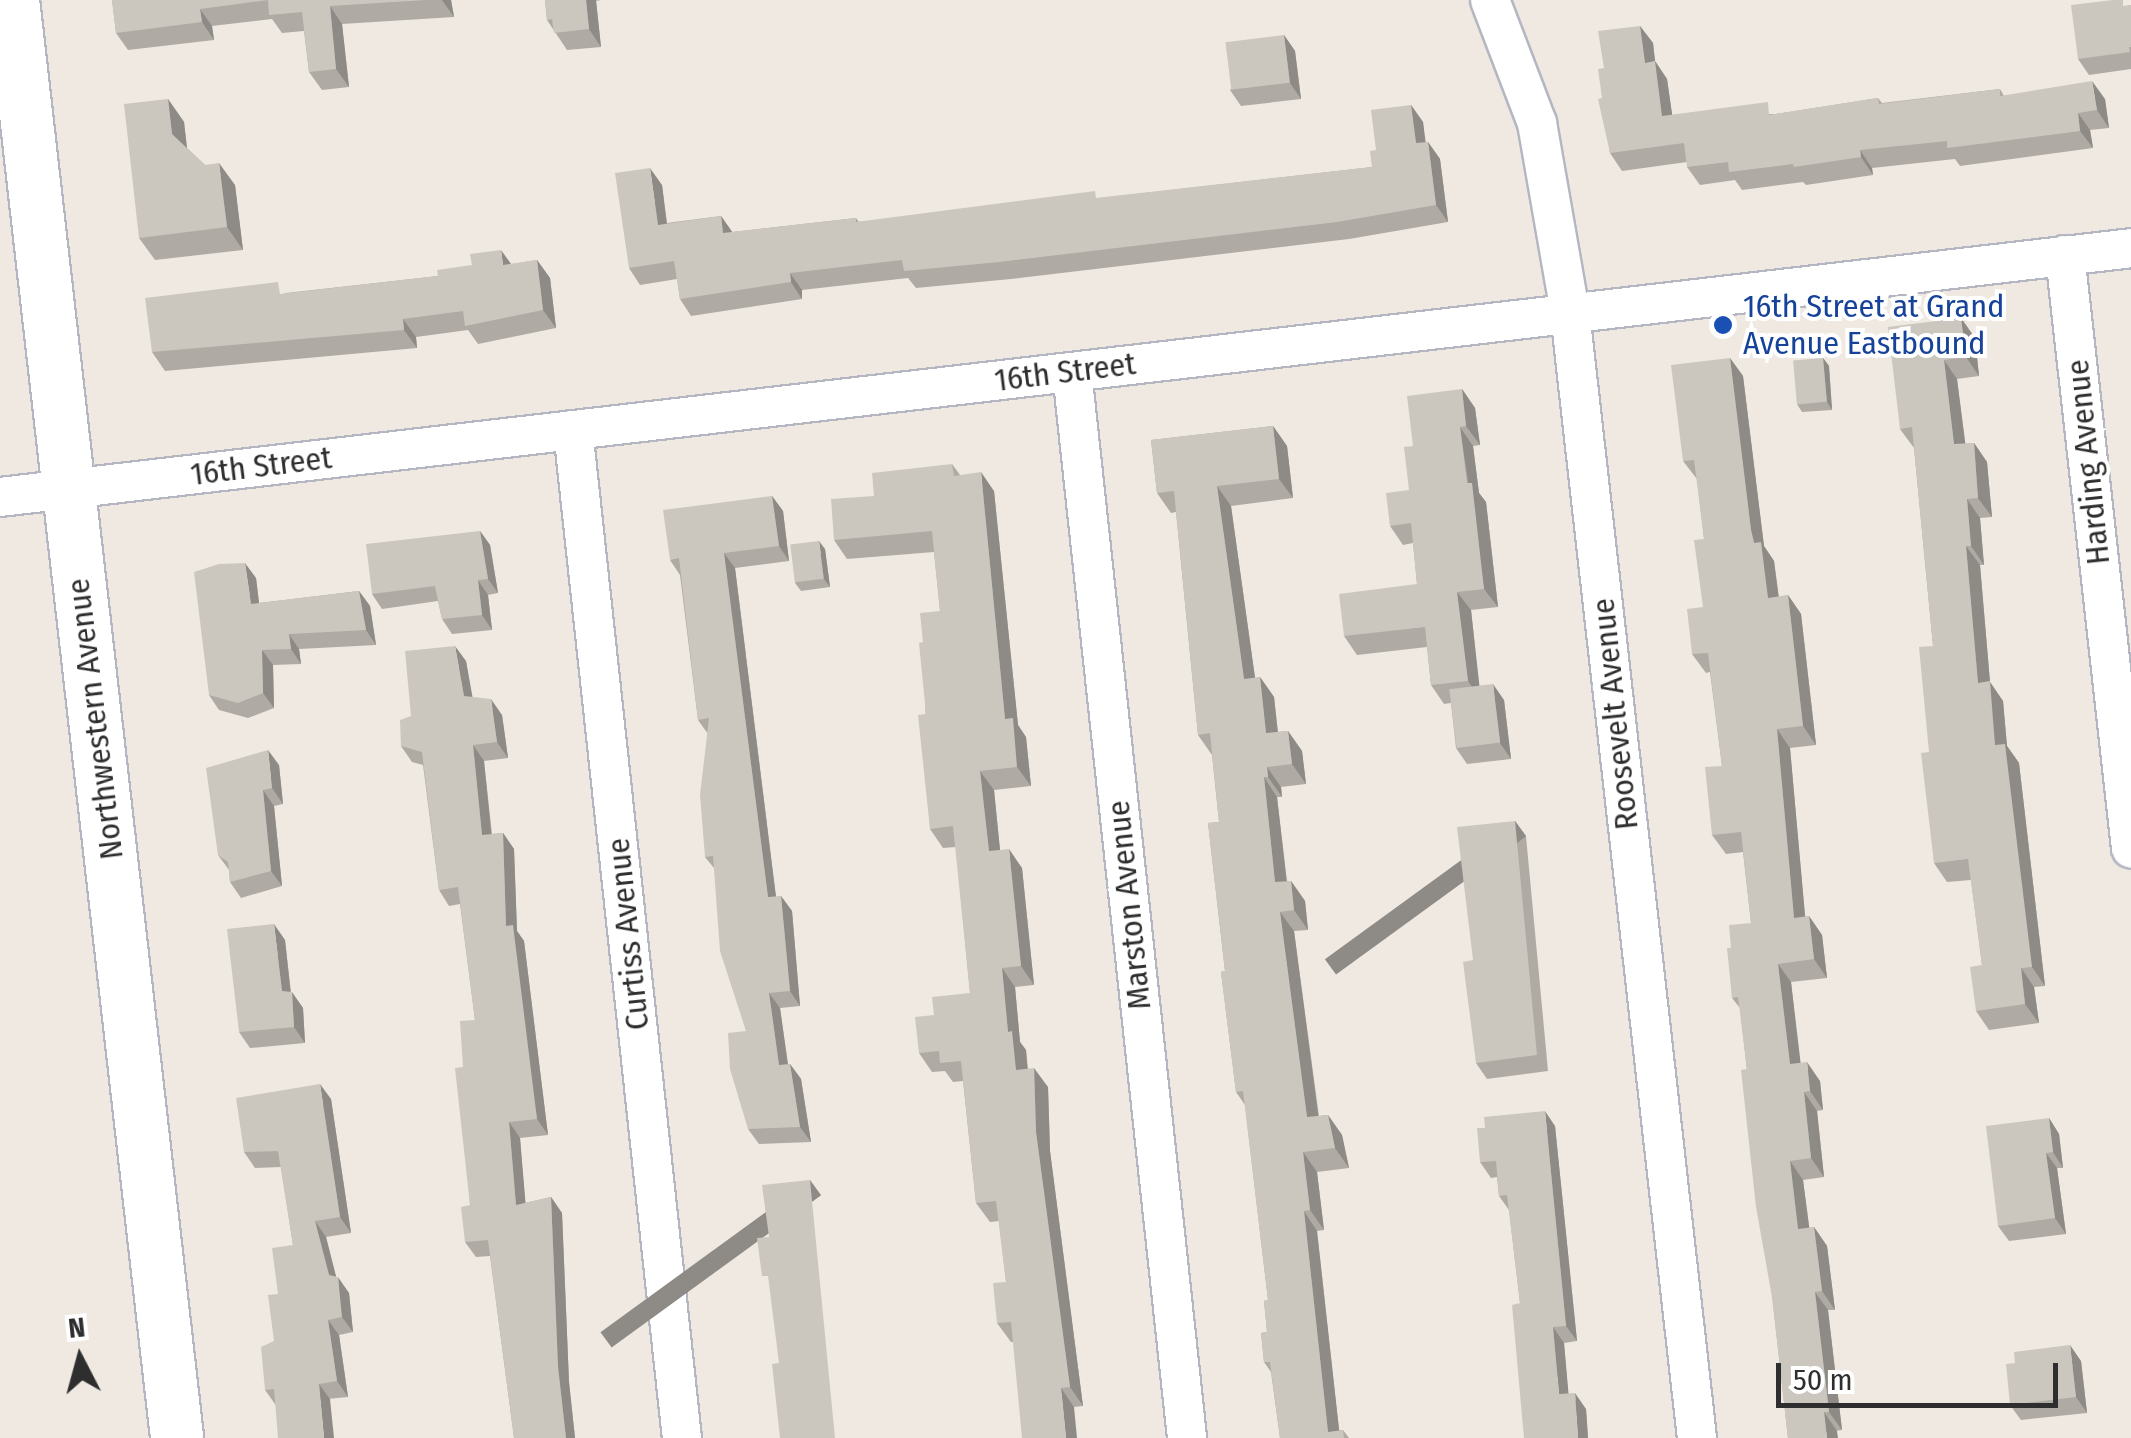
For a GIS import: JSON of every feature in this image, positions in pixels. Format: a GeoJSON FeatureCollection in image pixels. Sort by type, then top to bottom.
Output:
{"type":"FeatureCollection","features":[{"type":"Feature","properties":{"kind":"street","name":"Northwestern Avenue"},"geometry":{"type":"LineString","coordinates":[[13,0],[178,1438]]}},
{"type":"Feature","properties":{"kind":"street","name":"Roosevelt Avenue"},"geometry":{"type":"LineString","coordinates":[[1490,0],[1537,123],[1570,313],[1697,1438]]}},
{"type":"Feature","properties":{"kind":"street","name":"16th Street"},"geometry":{"type":"LineString","coordinates":[[0,497],[2131,248]]}},
{"type":"Feature","properties":{"kind":"street","name":"Harding Avenue"},"geometry":{"type":"LineString","coordinates":[[2065,255],[2131,848]]}},
{"type":"Feature","properties":{"kind":"street","name":"Marston Avenue"},"geometry":{"type":"LineString","coordinates":[[1072,372],[1187,1438]]}},
{"type":"Feature","properties":{"kind":"street","name":"Curtiss Avenue"},"geometry":{"type":"LineString","coordinates":[[573,430],[682,1438]]}},
{"type":"Feature","properties":{"kind":"building"},"geometry":{"type":"Polygon","coordinates":[[[112,0],[268,0],[200,9],[202,22],[116,33],[112,0]]]}},
{"type":"Feature","properties":{"kind":"building"},"geometry":{"type":"Polygon","coordinates":[[[268,0],[426,0],[330,6],[336,69],[309,72],[302,12],[269,15],[268,0]]]}},
{"type":"Feature","properties":{"kind":"building"},"geometry":{"type":"Polygon","coordinates":[[[545,0],[586,0],[589,29],[554,33],[552,19],[547,20],[545,0]]]}},
{"type":"Feature","properties":{"kind":"building"},"geometry":{"type":"Polygon","coordinates":[[[2123,0],[2123,6],[2131,5],[2130,52],[2078,59],[2071,5],[2123,0]]]}},
{"type":"Feature","properties":{"kind":"building"},"geometry":{"type":"Polygon","coordinates":[[[1640,26],[1645,63],[1655,61],[1662,116],[1768,102],[1769,115],[1878,98],[1879,104],[2000,89],[2000,96],[2092,81],[2097,110],[2078,113],[2080,131],[1947,148],[1947,141],[1860,150],[1861,157],[1794,167],[1793,164],[1729,172],[1728,162],[1687,167],[1684,143],[1610,153],[1598,99],[1602,98],[1598,69],[1604,68],[1598,31],[1640,26]]]}},
{"type":"Feature","properties":{"kind":"building"},"geometry":{"type":"Polygon","coordinates":[[[1284,35],[1290,83],[1231,90],[1225,42],[1284,35]]]}},
{"type":"Feature","properties":{"kind":"building"},"geometry":{"type":"Polygon","coordinates":[[[168,99],[172,134],[205,165],[219,163],[227,227],[139,238],[124,104],[168,99]]]}},
{"type":"Feature","properties":{"kind":"building"},"geometry":{"type":"Polygon","coordinates":[[[1411,105],[1416,143],[1428,142],[1436,205],[1337,222],[999,262],[904,271],[902,260],[790,273],[791,282],[680,299],[674,261],[629,268],[615,173],[650,168],[658,225],[721,216],[723,233],[856,218],[856,222],[1095,191],[1096,198],[1372,167],[1370,151],[1376,150],[1371,110],[1411,105]]]}},
{"type":"Feature","properties":{"kind":"building"},"geometry":{"type":"Polygon","coordinates":[[[501,250],[503,265],[537,260],[543,310],[465,326],[463,311],[403,319],[404,330],[152,352],[145,298],[278,282],[280,294],[438,276],[437,270],[472,265],[470,254],[501,250]]]}},
{"type":"Feature","properties":{"kind":"building"},"geometry":{"type":"Polygon","coordinates":[[[1961,318],[1966,357],[1944,360],[1954,444],[1974,443],[1978,498],[1967,499],[1971,546],[1966,546],[1978,683],[1990,681],[1995,745],[2005,744],[2032,967],[2021,968],[2025,1004],[1976,1011],[1970,967],[1982,965],[1968,859],[1934,863],[1921,753],[1929,752],[1919,647],[1933,646],[1912,427],[1900,429],[1888,327],[1961,318]]]}},
{"type":"Feature","properties":{"kind":"building"},"geometry":{"type":"Polygon","coordinates":[[[1730,358],[1751,530],[1754,543],[1761,542],[1768,598],[1788,595],[1803,726],[1777,729],[1794,918],[1809,916],[1814,959],[1778,964],[1790,1064],[1807,1062],[1810,1091],[1804,1092],[1811,1158],[1790,1161],[1798,1229],[1814,1227],[1822,1291],[1815,1292],[1829,1412],[1824,1412],[1827,1438],[1788,1438],[1772,1297],[1756,1207],[1741,1070],[1747,1069],[1738,997],[1732,998],[1727,948],[1731,948],[1729,925],[1751,923],[1741,832],[1712,835],[1705,767],[1722,766],[1708,653],[1692,654],[1687,609],[1703,607],[1694,540],[1704,539],[1694,460],[1683,461],[1671,365],[1730,358]]]}},
{"type":"Feature","properties":{"kind":"building"},"geometry":{"type":"Polygon","coordinates":[[[1823,358],[1827,402],[1797,404],[1793,361],[1823,358]]]}},
{"type":"Feature","properties":{"kind":"building"},"geometry":{"type":"Polygon","coordinates":[[[1462,389],[1466,426],[1460,427],[1467,483],[1472,483],[1484,589],[1457,592],[1468,681],[1431,685],[1425,627],[1344,636],[1339,594],[1417,584],[1411,523],[1390,526],[1386,493],[1409,490],[1404,447],[1413,446],[1407,396],[1462,389]]]}},
{"type":"Feature","properties":{"kind":"building"},"geometry":{"type":"Polygon","coordinates":[[[1273,426],[1279,479],[1217,486],[1244,679],[1260,677],[1266,733],[1288,731],[1292,764],[1267,767],[1268,777],[1264,777],[1275,882],[1291,881],[1294,910],[1280,912],[1307,1117],[1328,1115],[1335,1148],[1303,1152],[1310,1210],[1304,1211],[1328,1432],[1343,1430],[1344,1438],[1280,1438],[1270,1362],[1264,1362],[1261,1333],[1267,1332],[1264,1301],[1268,1300],[1243,1091],[1236,1092],[1208,823],[1219,822],[1210,733],[1198,735],[1174,491],[1157,493],[1151,440],[1273,426]]]}},
{"type":"Feature","properties":{"kind":"building"},"geometry":{"type":"Polygon","coordinates":[[[952,464],[954,476],[981,472],[1005,719],[1013,718],[1017,767],[980,771],[989,851],[1009,849],[1021,966],[1002,968],[1008,1032],[1012,1031],[1016,1070],[1034,1068],[1036,1132],[1070,1387],[1061,1388],[1066,1438],[1022,1438],[1011,1322],[997,1323],[993,1283],[1006,1282],[996,1201],[976,1203],[961,1061],[940,1063],[939,1051],[919,1053],[915,1017],[934,1015],[932,997],[970,993],[953,826],[930,829],[918,715],[926,714],[920,613],[940,611],[932,531],[834,540],[831,499],[874,496],[872,473],[952,464]]]}},
{"type":"Feature","properties":{"kind":"building"},"geometry":{"type":"Polygon","coordinates":[[[772,496],[779,546],[724,553],[768,897],[781,896],[790,991],[769,993],[779,1065],[790,1064],[800,1127],[748,1129],[730,1069],[728,1033],[746,1031],[720,951],[713,856],[705,857],[700,795],[709,718],[698,720],[679,558],[670,560],[663,510],[772,496]]]}},
{"type":"Feature","properties":{"kind":"building"},"geometry":{"type":"Polygon","coordinates":[[[480,531],[488,579],[478,580],[482,615],[442,619],[435,586],[372,594],[366,544],[480,531]]]}},
{"type":"Feature","properties":{"kind":"building"},"geometry":{"type":"Polygon","coordinates":[[[819,541],[824,579],[795,582],[790,545],[819,541]]]}},
{"type":"Feature","properties":{"kind":"building"},"geometry":{"type":"Polygon","coordinates":[[[245,563],[251,604],[359,591],[366,630],[289,634],[291,649],[262,650],[263,693],[238,703],[209,695],[194,572],[219,564],[245,563]]]}},
{"type":"Feature","properties":{"kind":"building"},"geometry":{"type":"Polygon","coordinates":[[[455,646],[464,696],[491,699],[497,742],[473,745],[482,835],[503,833],[506,926],[513,925],[537,1119],[509,1122],[516,1205],[551,1197],[558,1367],[566,1438],[514,1438],[488,1240],[465,1242],[461,1207],[470,1205],[455,1068],[463,1067],[460,1021],[475,1020],[458,887],[439,890],[422,752],[401,746],[400,720],[411,716],[405,651],[455,646]]]}},
{"type":"Feature","properties":{"kind":"building"},"geometry":{"type":"Polygon","coordinates":[[[1493,684],[1500,743],[1457,748],[1449,689],[1493,684]]]}},
{"type":"Feature","properties":{"kind":"building"},"geometry":{"type":"Polygon","coordinates":[[[268,750],[272,788],[263,790],[271,871],[230,882],[228,862],[218,855],[206,768],[268,750]]]}},
{"type":"Feature","properties":{"kind":"building"},"geometry":{"type":"Polygon","coordinates":[[[1515,821],[1537,1055],[1476,1063],[1463,962],[1473,960],[1457,827],[1515,821]]]}},
{"type":"Feature","properties":{"kind":"building"},"geometry":{"type":"Polygon","coordinates":[[[274,924],[282,991],[292,992],[294,1027],[239,1032],[227,929],[274,924]]]}},
{"type":"Feature","properties":{"kind":"building"},"geometry":{"type":"Polygon","coordinates":[[[320,1084],[340,1217],[315,1221],[329,1275],[338,1277],[342,1317],[328,1320],[337,1381],[319,1384],[324,1438],[278,1438],[274,1389],[265,1390],[261,1347],[274,1341],[268,1295],[278,1294],[272,1248],[293,1245],[278,1151],[244,1152],[236,1098],[320,1084]]]}},
{"type":"Feature","properties":{"kind":"building"},"geometry":{"type":"Polygon","coordinates":[[[1545,1111],[1566,1326],[1553,1327],[1559,1394],[1575,1393],[1578,1438],[1524,1438],[1512,1305],[1520,1303],[1507,1195],[1499,1196],[1496,1161],[1480,1162],[1477,1128],[1485,1128],[1484,1117],[1545,1111]]]}},
{"type":"Feature","properties":{"kind":"building"},"geometry":{"type":"Polygon","coordinates":[[[2049,1118],[2053,1152],[2046,1153],[2055,1218],[1998,1226],[1986,1126],[2049,1118]]]}},
{"type":"Feature","properties":{"kind":"building"},"geometry":{"type":"Polygon","coordinates":[[[810,1180],[835,1438],[780,1438],[772,1364],[779,1363],[768,1276],[762,1276],[757,1238],[769,1237],[762,1185],[810,1180]]]}},
{"type":"Feature","properties":{"kind":"building"},"geometry":{"type":"Polygon","coordinates":[[[2070,1345],[2076,1397],[2010,1405],[2006,1364],[2015,1363],[2014,1352],[2070,1345]]]}},
{"type":"Feature","properties":{"kind":"place","name":"16th Street at Grand Avenue Eastbound"},"geometry":{"type":"Point","coordinates":[1723,325]}}]}
